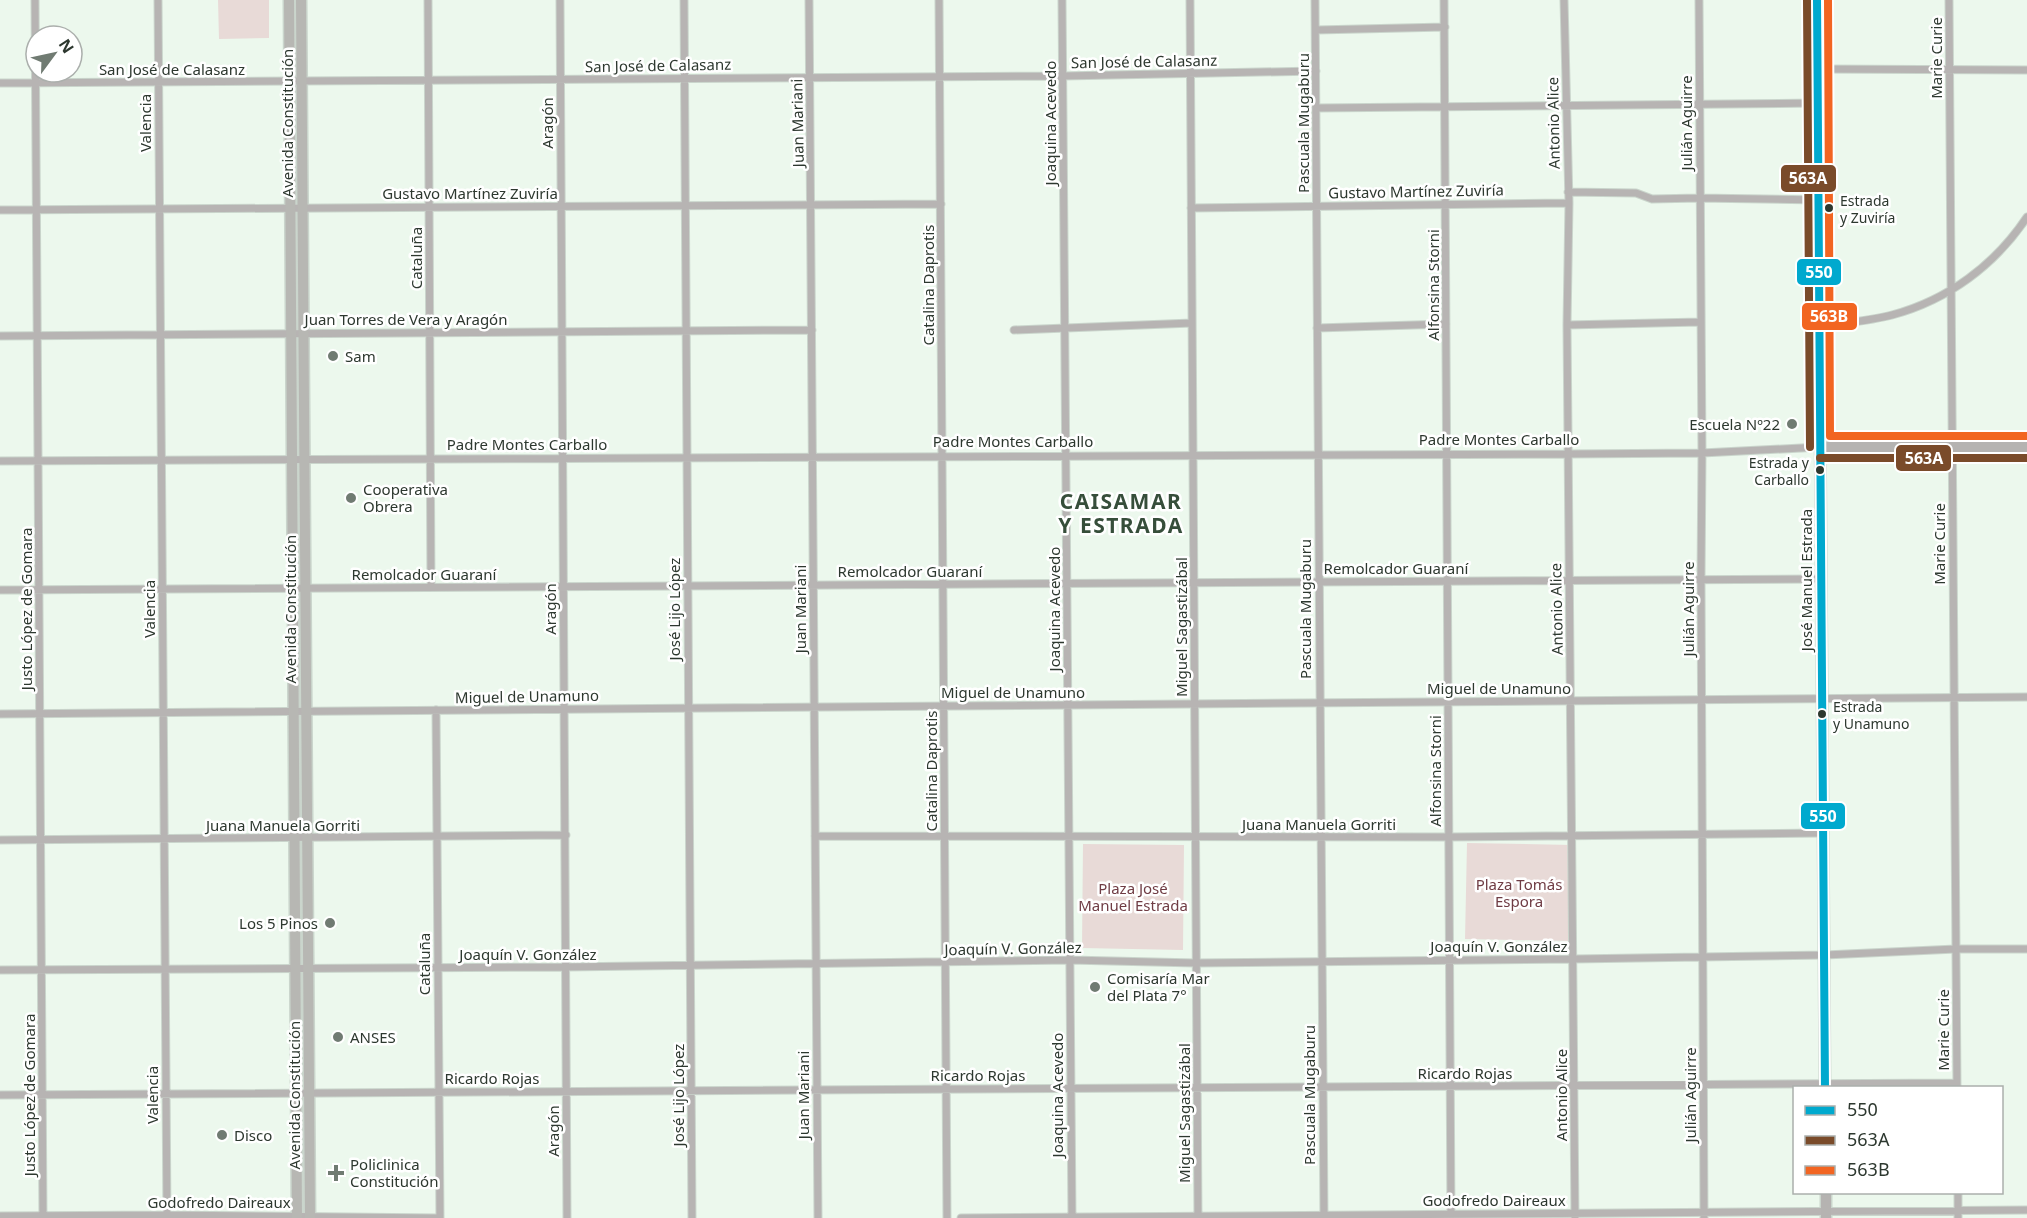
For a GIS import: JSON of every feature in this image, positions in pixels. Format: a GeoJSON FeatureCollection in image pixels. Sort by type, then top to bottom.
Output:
{"type":"FeatureCollection","features":[{"type":"Feature","properties":{"kind":"main road","name":"Avenida Constitución"},"geometry":{"type":"LineString","coordinates":[[289,0],[297,1217]]}},
{"type":"Feature","properties":{"kind":"main road","name":"Avenida Constitución"},"geometry":{"type":"LineString","coordinates":[[301,0],[310,1217]]}},
{"type":"Feature","properties":{"kind":"main road","name":"José Manuel Estrada"},"geometry":{"type":"LineString","coordinates":[[1817,0],[1825,1086]]}},
{"type":"Feature","properties":{"kind":"main road","name":"Padre Montes Carballo"},"geometry":{"type":"LineString","coordinates":[[1820,447],[2027,447]]}},
{"type":"Feature","properties":{"kind":"main road"},"geometry":{"type":"LineString","coordinates":[[1826,1194],[1826,1215]]}},
{"type":"Feature","properties":{"kind":"street","name":"Justo López de Gomara"},"geometry":{"type":"LineString","coordinates":[[35,0],[35,24]]}},
{"type":"Feature","properties":{"kind":"street","name":"Valencia"},"geometry":{"type":"LineString","coordinates":[[158,0],[167,1216]]}},
{"type":"Feature","properties":{"kind":"street","name":"Cataluña"},"geometry":{"type":"LineString","coordinates":[[428,0],[431,587]]}},
{"type":"Feature","properties":{"kind":"street","name":"Aragón"},"geometry":{"type":"LineString","coordinates":[[560,0],[567,1218]]}},
{"type":"Feature","properties":{"kind":"street","name":"José Lijo López"},"geometry":{"type":"LineString","coordinates":[[684,0],[692,1218]]}},
{"type":"Feature","properties":{"kind":"street","name":"Juan Mariani"},"geometry":{"type":"LineString","coordinates":[[809,0],[818,1218]]}},
{"type":"Feature","properties":{"kind":"street","name":"Catalina Daprotis"},"geometry":{"type":"LineString","coordinates":[[939,0],[947,1218]]}},
{"type":"Feature","properties":{"kind":"street","name":"Joaquina Acevedo"},"geometry":{"type":"LineString","coordinates":[[1062,0],[1072,1218]]}},
{"type":"Feature","properties":{"kind":"street","name":"Miguel Sagastizábal"},"geometry":{"type":"LineString","coordinates":[[1190,0],[1198,1217]]}},
{"type":"Feature","properties":{"kind":"street","name":"Pascuala Mugaburu"},"geometry":{"type":"LineString","coordinates":[[1315,0],[1324,1217]]}},
{"type":"Feature","properties":{"kind":"street","name":"Alfonsina Storni"},"geometry":{"type":"LineString","coordinates":[[1444,0],[1451,1216]]}},
{"type":"Feature","properties":{"kind":"street","name":"Antonio Alice"},"geometry":{"type":"LineString","coordinates":[[1564,0],[1569,203],[1567,325],[1575,1216]]}},
{"type":"Feature","properties":{"kind":"street","name":"Julián Aguirre"},"geometry":{"type":"LineString","coordinates":[[1698,0],[1704,1215]]}},
{"type":"Feature","properties":{"kind":"street","name":"Marie Curie"},"geometry":{"type":"LineString","coordinates":[[1949,0],[1957,1085]]}},
{"type":"Feature","properties":{"kind":"street"},"geometry":{"type":"LineString","coordinates":[[1316,30],[1445,27]]}},
{"type":"Feature","properties":{"kind":"street"},"geometry":{"type":"LineString","coordinates":[[1817,69],[2027,70]]}},
{"type":"Feature","properties":{"kind":"street","name":"San José de Calasanz"},"geometry":{"type":"LineString","coordinates":[[84,83],[1063,76],[1316,71]]}},
{"type":"Feature","properties":{"kind":"street","name":"San José de Calasanz"},"geometry":{"type":"LineString","coordinates":[[0,84],[24,83]]}},
{"type":"Feature","properties":{"kind":"street","name":"Justo López de Gomara"},"geometry":{"type":"LineString","coordinates":[[36,84],[43,1217]]}},
{"type":"Feature","properties":{"kind":"street"},"geometry":{"type":"LineString","coordinates":[[1316,108],[1818,103]]}},
{"type":"Feature","properties":{"kind":"street"},"geometry":{"type":"LineString","coordinates":[[1568,192],[1636,193],[1652,199],[1819,200]]}},
{"type":"Feature","properties":{"kind":"street","name":"Gustavo Martínez Zuviría"},"geometry":{"type":"LineString","coordinates":[[1191,208],[1569,203]]}},
{"type":"Feature","properties":{"kind":"street","name":"Gustavo Martínez Zuviría"},"geometry":{"type":"LineString","coordinates":[[0,210],[941,204]]}},
{"type":"Feature","properties":{"kind":"street"},"geometry":{"type":"LineString","coordinates":[[1819,327],[1891,315],[1921,305],[1951,290],[1983,269],[2003,249],[2027,218]]}},
{"type":"Feature","properties":{"kind":"street"},"geometry":{"type":"LineString","coordinates":[[1567,325],[1700,322]]}},
{"type":"Feature","properties":{"kind":"street"},"geometry":{"type":"LineString","coordinates":[[1014,330],[1192,323]]}},
{"type":"Feature","properties":{"kind":"street"},"geometry":{"type":"LineString","coordinates":[[1317,327],[1446,324]]}},
{"type":"Feature","properties":{"kind":"street","name":"Juan Torres de Vera y Aragón"},"geometry":{"type":"LineString","coordinates":[[0,336],[812,330]]}},
{"type":"Feature","properties":{"kind":"street","name":"Padre Montes Carballo"},"geometry":{"type":"LineString","coordinates":[[0,461],[1702,453],[1820,447]]}},
{"type":"Feature","properties":{"kind":"street","name":"Remolcador Guaraní"},"geometry":{"type":"LineString","coordinates":[[0,590],[1821,579]]}},
{"type":"Feature","properties":{"kind":"street","name":"Miguel de Unamuno"},"geometry":{"type":"LineString","coordinates":[[0,714],[2027,697]]}},
{"type":"Feature","properties":{"kind":"street","name":"Cataluña"},"geometry":{"type":"LineString","coordinates":[[436,710],[439,1218]]}},
{"type":"Feature","properties":{"kind":"street","name":"Juana Manuela Gorriti"},"geometry":{"type":"LineString","coordinates":[[815,836],[944,838],[1572,837],[1823,833]]}},
{"type":"Feature","properties":{"kind":"street","name":"Juana Manuela Gorriti"},"geometry":{"type":"LineString","coordinates":[[0,840],[566,835]]}},
{"type":"Feature","properties":{"kind":"street","name":"Joaquín V. González"},"geometry":{"type":"LineString","coordinates":[[0,970],[566,967],[1070,960],[1196,963],[1825,955],[1956,949],[2027,949]]}},
{"type":"Feature","properties":{"kind":"street","name":"Ricardo Rojas"},"geometry":{"type":"LineString","coordinates":[[0,1095],[1704,1084],[1957,1085]]}},
{"type":"Feature","properties":{"kind":"street"},"geometry":{"type":"LineString","coordinates":[[1958,1194],[1958,1214]]}},
{"type":"Feature","properties":{"kind":"street","name":"Godofredo Daireaux"},"geometry":{"type":"LineString","coordinates":[[961,1218],[1826,1215],[1958,1214],[2027,1210]]}},
{"type":"Feature","properties":{"kind":"street","name":"Godofredo Daireaux"},"geometry":{"type":"LineString","coordinates":[[0,1216],[439,1218]]}},
{"type":"Feature","properties":{"kind":"green space"},"geometry":{"type":"Polygon","coordinates":[[[218,0],[269,0],[269,38],[219,39],[218,0]]]}},
{"type":"Feature","properties":{"kind":"green space","name":"Plaza Tomás Espora"},"geometry":{"type":"Polygon","coordinates":[[[1467,843],[1572,845],[1571,941],[1465,939],[1467,843]]]}},
{"type":"Feature","properties":{"kind":"green space","name":"Plaza José Manuel Estrada"},"geometry":{"type":"Polygon","coordinates":[[[1083,844],[1184,845],[1183,950],[1082,948],[1083,844]]]}},
{"type":"Feature","properties":{"kind":"transit line","name":"563A"},"geometry":{"type":"LineString","coordinates":[[1807,0],[1810,447]]}},
{"type":"Feature","properties":{"kind":"transit line","name":"550"},"geometry":{"type":"LineString","coordinates":[[1817,0],[1825,1086]]}},
{"type":"Feature","properties":{"kind":"transit line","name":"563B"},"geometry":{"type":"LineString","coordinates":[[1828,0],[1830,436],[2027,436]]}},
{"type":"Feature","properties":{"kind":"transit line","name":"563A"},"geometry":{"type":"LineString","coordinates":[[1820,458],[2027,458]]}},
{"type":"Feature","properties":{"kind":"place","name":"Estrada y Zuviría"},"geometry":{"type":"Point","coordinates":[1829,208]}},
{"type":"Feature","properties":{"kind":"place","name":"Sam"},"geometry":{"type":"Point","coordinates":[333,356]}},
{"type":"Feature","properties":{"kind":"place","name":"Escuela Nº22"},"geometry":{"type":"Point","coordinates":[1792,424]}},
{"type":"Feature","properties":{"kind":"place","name":"Estrada y Carballo"},"geometry":{"type":"Point","coordinates":[1820,470]}},
{"type":"Feature","properties":{"kind":"place","name":"Cooperativa Obrera"},"geometry":{"type":"Point","coordinates":[351,498]}},
{"type":"Feature","properties":{"kind":"place","name":"Estrada y Unamuno"},"geometry":{"type":"Point","coordinates":[1822,714]}},
{"type":"Feature","properties":{"kind":"place","name":"Los 5 Pinos"},"geometry":{"type":"Point","coordinates":[330,923]}},
{"type":"Feature","properties":{"kind":"place","name":"Comisaría Mar del Plata 7°"},"geometry":{"type":"Point","coordinates":[1095,987]}},
{"type":"Feature","properties":{"kind":"place","name":"ANSES"},"geometry":{"type":"Point","coordinates":[338,1037]}},
{"type":"Feature","properties":{"kind":"place","name":"Disco"},"geometry":{"type":"Point","coordinates":[222,1135]}},
{"type":"Feature","properties":{"kind":"place","name":"Policlinica Constitución"},"geometry":{"type":"Point","coordinates":[336,1173]}},
{"type":"Feature","properties":{"kind":"district","name":"CAISAMAR Y ESTRADA"},"geometry":{"type":"Point","coordinates":[1121,513]}}]}
